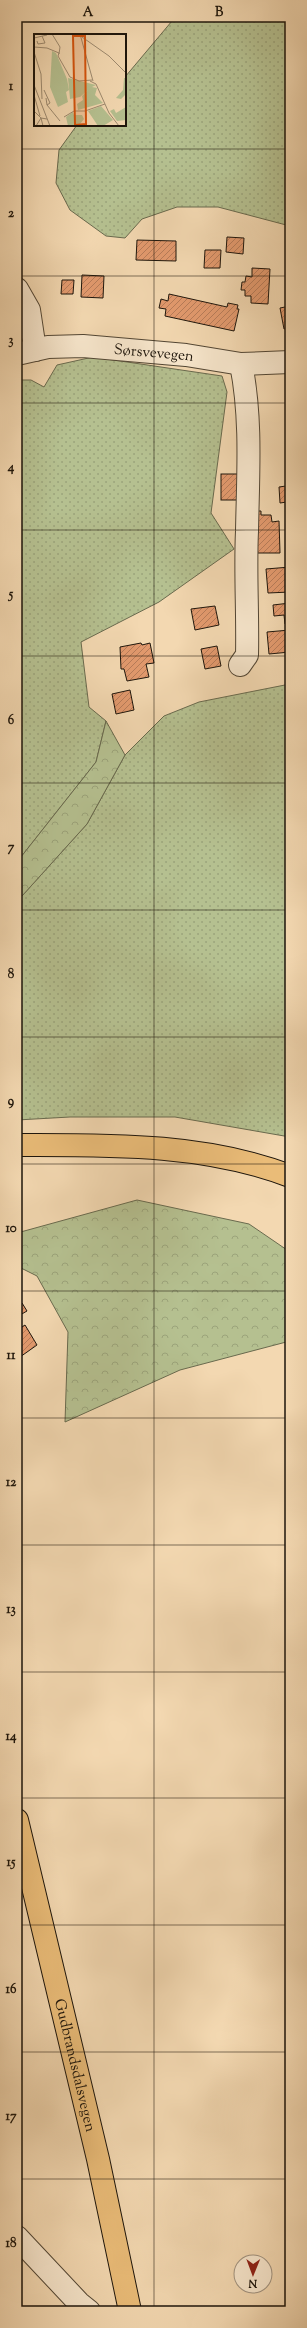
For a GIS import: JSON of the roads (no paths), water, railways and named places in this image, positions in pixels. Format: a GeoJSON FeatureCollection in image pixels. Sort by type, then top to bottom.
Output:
{"type":"FeatureCollection","features":[{"type":"Feature","properties":{"kind":"main road"},"geometry":{"type":"LineString","coordinates":[[17,1145],[133,1147],[183,1151],[250,1163],[290,1176]]}},
{"type":"Feature","properties":{"kind":"main road","name":"Gudbrandsdalsvegen"},"geometry":{"type":"LineString","coordinates":[[17,1820],[98,2159],[125,2310]]}},
{"type":"Feature","properties":{"kind":"street"},"geometry":{"type":"LineString","coordinates":[[17,289],[29,310],[26,352]]}},
{"type":"Feature","properties":{"kind":"street","name":"Sørsvevegen"},"geometry":{"type":"LineString","coordinates":[[26,352],[48,347],[114,347],[186,355],[241,364],[290,362]]}},
{"type":"Feature","properties":{"kind":"street"},"geometry":{"type":"LineString","coordinates":[[240,665],[246,655],[246,531],[249,453],[247,402],[241,364]]}},
{"type":"Feature","properties":{"kind":"street"},"geometry":{"type":"LineString","coordinates":[[17,2237],[79,2303],[89,2311]]}}]}
